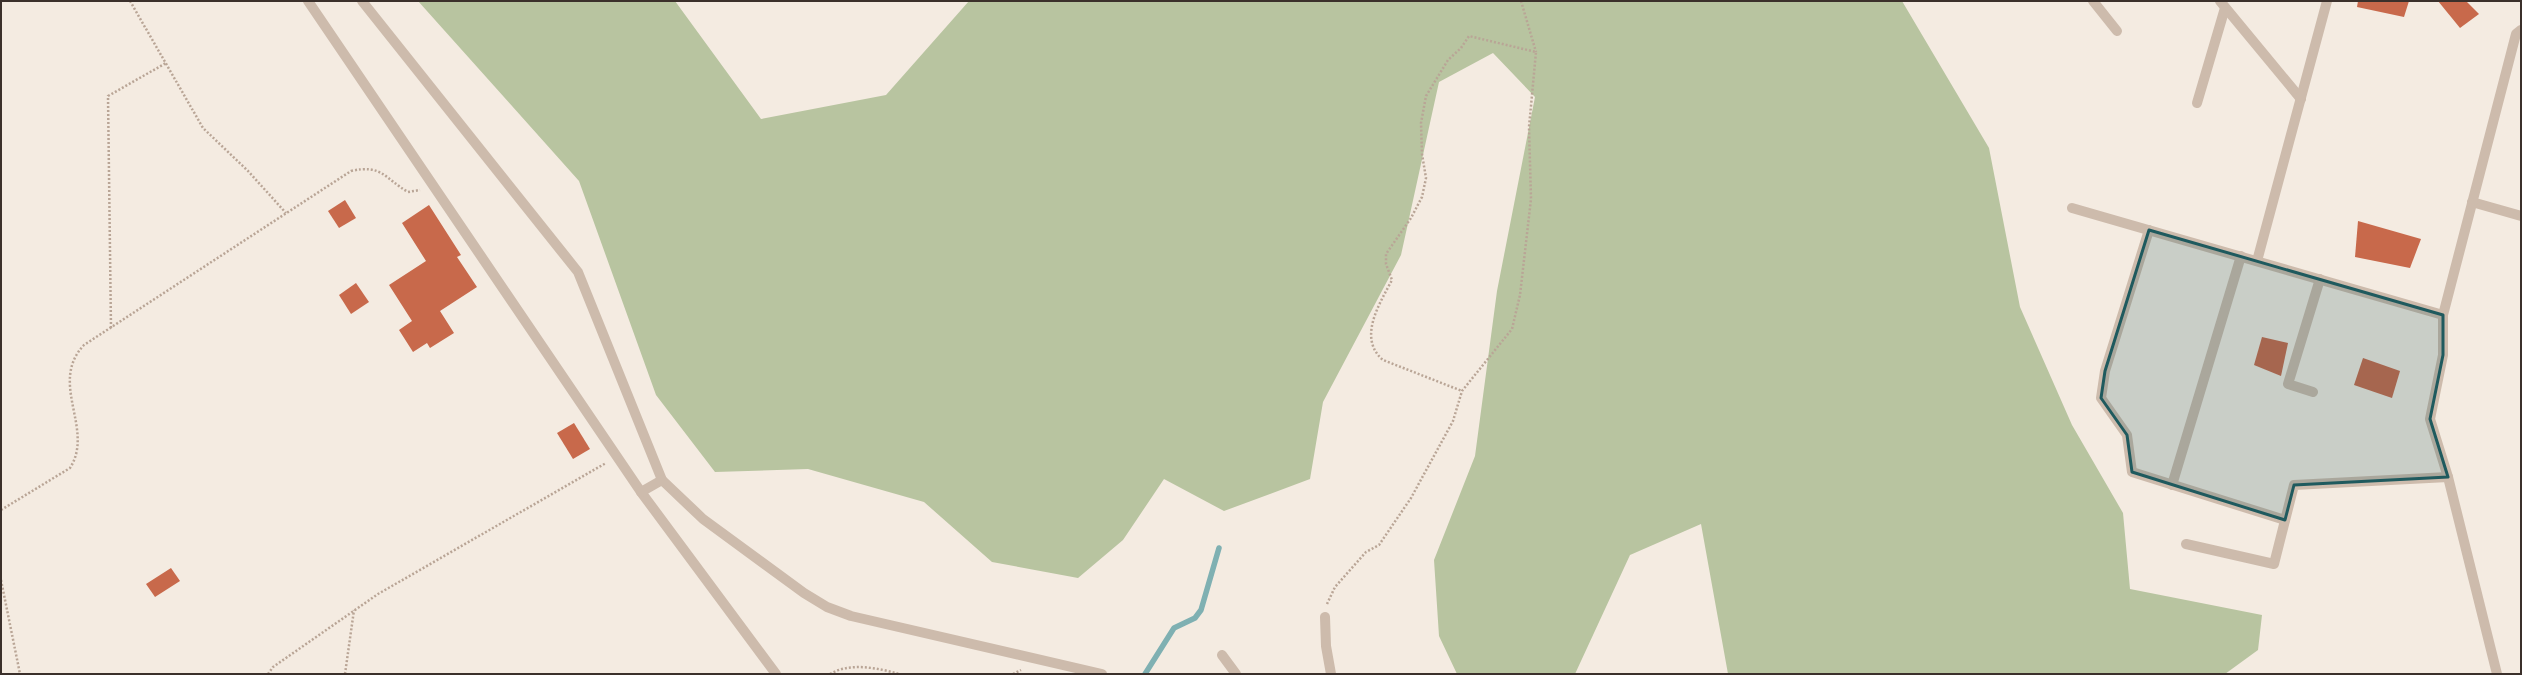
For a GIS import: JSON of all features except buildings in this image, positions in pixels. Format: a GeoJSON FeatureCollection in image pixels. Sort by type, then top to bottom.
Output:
{"type":"FeatureCollection","features":[{"type":"Feature","properties":{"kind":"street"},"geometry":{"type":"LineString","coordinates":[[308,1],[641,492],[776,674]]}},
{"type":"Feature","properties":{"kind":"street"},"geometry":{"type":"LineString","coordinates":[[362,1],[578,272],[662,480],[703,519],[827,607],[851,616],[1102,674]]}},
{"type":"Feature","properties":{"kind":"street"},"geometry":{"type":"LineString","coordinates":[[2093,1],[2117,31]]}},
{"type":"Feature","properties":{"kind":"street"},"geometry":{"type":"LineString","coordinates":[[2257,261],[2327,1]]}},
{"type":"Feature","properties":{"kind":"street"},"geometry":{"type":"LineString","coordinates":[[2222,4],[2301,99]]}},
{"type":"Feature","properties":{"kind":"street"},"geometry":{"type":"LineString","coordinates":[[2197,103],[2222,4]]}},
{"type":"Feature","properties":{"kind":"street"},"geometry":{"type":"LineString","coordinates":[[2497,674],[2448,477],[2430,419],[2443,355],[2443,315],[2516,34],[2521,30]]}},
{"type":"Feature","properties":{"kind":"street"},"geometry":{"type":"LineString","coordinates":[[2472,202],[2521,216]]}},
{"type":"Feature","properties":{"kind":"street"},"geometry":{"type":"LineString","coordinates":[[2072,208],[2443,315]]}},
{"type":"Feature","properties":{"kind":"street"},"geometry":{"type":"LineString","coordinates":[[2149,230],[2105,371],[2101,398],[2127,435],[2132,472],[2285,520]]}},
{"type":"Feature","properties":{"kind":"street"},"geometry":{"type":"LineString","coordinates":[[2172,485],[2241,256]]}},
{"type":"Feature","properties":{"kind":"street"},"geometry":{"type":"LineString","coordinates":[[2313,392],[2288,384],[2320,279]]}},
{"type":"Feature","properties":{"kind":"street"},"geometry":{"type":"LineString","coordinates":[[2186,544],[2274,564],[2294,485],[2448,477]]}},
{"type":"Feature","properties":{"kind":"street"},"geometry":{"type":"LineString","coordinates":[[641,492],[662,480]]}},
{"type":"Feature","properties":{"kind":"street"},"geometry":{"type":"LineString","coordinates":[[1325,617],[1326,646],[1331,674]]}},
{"type":"Feature","properties":{"kind":"street"},"geometry":{"type":"LineString","coordinates":[[1222,655],[1236,674]]}},
{"type":"Feature","properties":{"kind":"path"},"geometry":{"type":"LineString","coordinates":[[130,1],[203,128],[248,170],[286,213]]}},
{"type":"Feature","properties":{"kind":"path"},"geometry":{"type":"LineString","coordinates":[[1325,617],[1328,599],[1335,587],[1366,552],[1379,545],[1411,498],[1453,421],[1462,391],[1512,329],[1520,294],[1531,199],[1529,126],[1536,52],[1521,1]]}},
{"type":"Feature","properties":{"kind":"path"},"geometry":{"type":"LineString","coordinates":[[1462,391],[1383,360],[1375,353],[1372,340],[1372,317],[1392,280],[1386,264],[1386,254],[1411,218],[1422,197],[1426,178],[1422,154],[1421,123],[1426,96],[1448,60],[1461,48],[1469,36],[1536,52]]}},
{"type":"Feature","properties":{"kind":"path"},"geometry":{"type":"LineString","coordinates":[[111,328],[108,96],[166,63]]}},
{"type":"Feature","properties":{"kind":"path"},"geometry":{"type":"LineString","coordinates":[[1,510],[70,468],[76,458],[78,446],[68,382],[70,369],[75,355],[84,345],[351,171],[372,168],[384,173],[408,192],[416,192],[432,183]]}},
{"type":"Feature","properties":{"kind":"path"},"geometry":{"type":"LineString","coordinates":[[268,674],[273,667],[378,594],[618,457]]}},
{"type":"Feature","properties":{"kind":"path"},"geometry":{"type":"LineString","coordinates":[[1,580],[20,674]]}},
{"type":"Feature","properties":{"kind":"path"},"geometry":{"type":"LineString","coordinates":[[345,674],[354,610]]}},
{"type":"Feature","properties":{"kind":"path"},"geometry":{"type":"LineString","coordinates":[[830,674],[845,668],[876,668],[899,674]]}},
{"type":"Feature","properties":{"kind":"highlighted area"},"geometry":{"type":"Polygon","coordinates":[[[2149,230],[2443,315],[2443,355],[2430,419],[2448,477],[2294,485],[2285,520],[2132,472],[2127,435],[2101,398],[2105,371],[2149,230]]]}},
{"type":"Feature","properties":{"kind":"green space"},"geometry":{"type":"Polygon","coordinates":[[[418,1],[675,1],[761,119],[886,95],[969,1],[1902,1],[1989,148],[2020,307],[2072,425],[2123,513],[2130,589],[2262,615],[2258,650],[2225,674],[1728,674],[1701,524],[1630,555],[1575,674],[1457,674],[1439,636],[1434,560],[1475,456],[1497,291],[1535,97],[1493,53],[1439,82],[1401,255],[1323,402],[1310,479],[1224,511],[1164,479],[1123,540],[1078,578],[992,562],[924,502],[808,469],[715,472],[656,395],[579,181],[418,1]]]}},
{"type":"Feature","properties":{"kind":"waterway"},"geometry":{"type":"LineString","coordinates":[[1145,674],[1174,628],[1195,618],[1201,610],[1219,548]]}}]}
